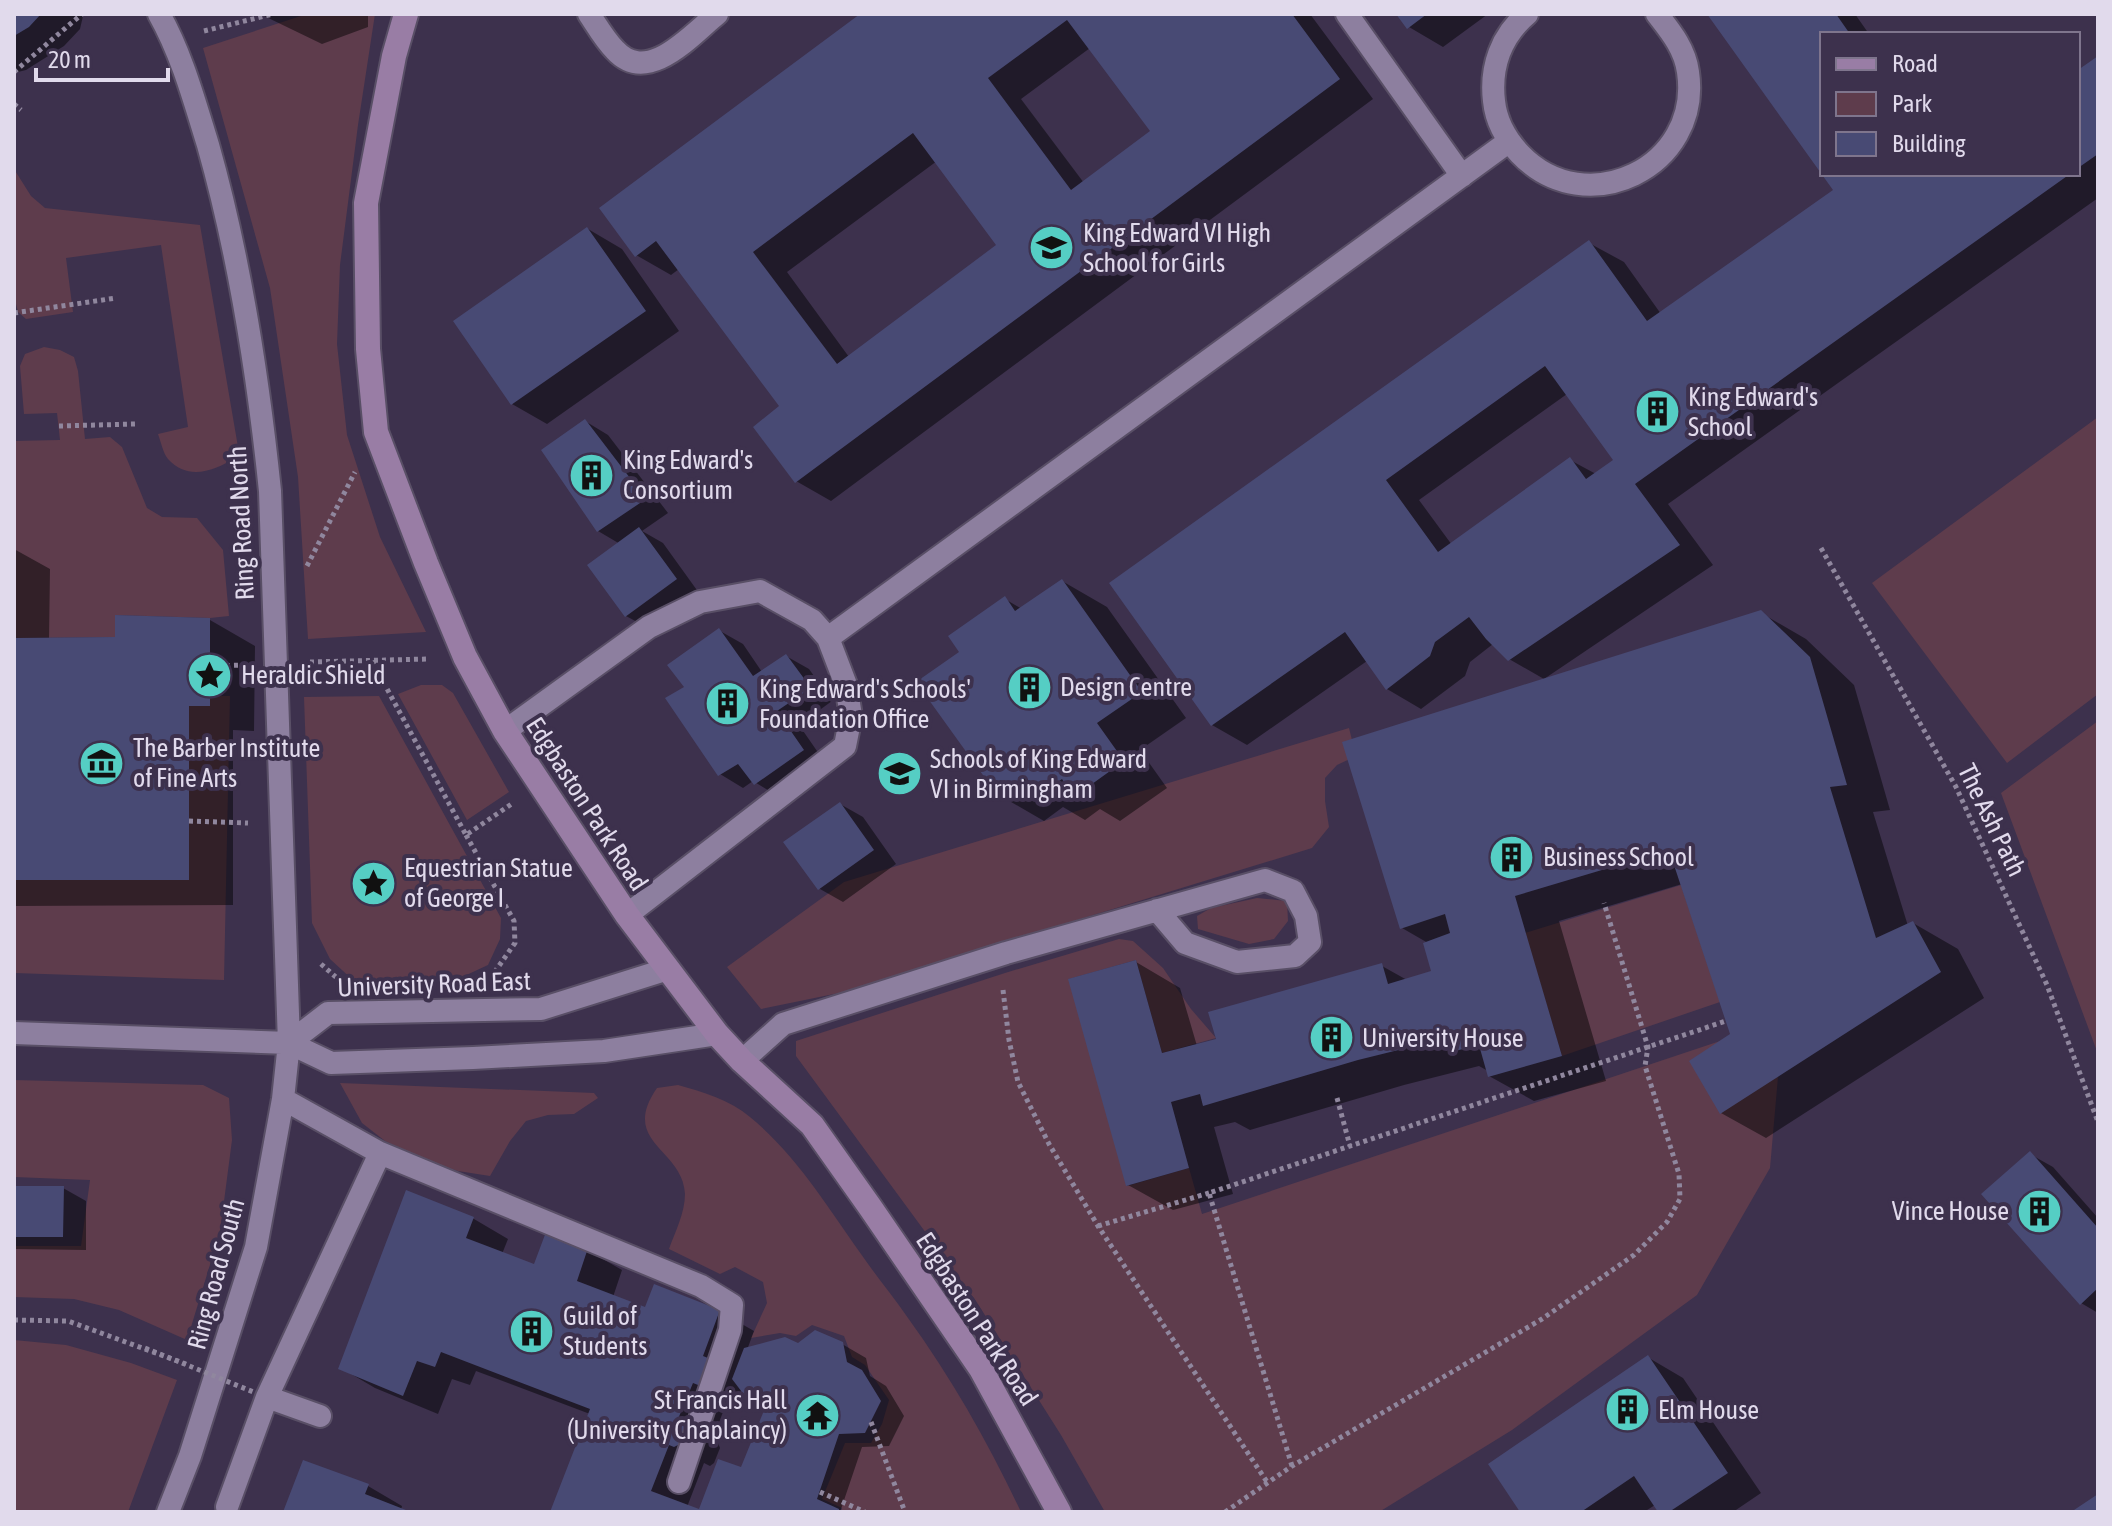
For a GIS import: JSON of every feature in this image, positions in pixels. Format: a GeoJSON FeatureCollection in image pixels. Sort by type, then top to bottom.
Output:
{"type":"FeatureCollection","features":[{"type":"Feature","properties":{"kind":"street","name":"Edgbaston Park Road"},"geometry":{"type":"LineString","coordinates":[[406,14],[394,56],[366,203],[368,349],[376,432],[465,657],[505,731],[627,915],[717,1034],[812,1125],[870,1207],[981,1369],[1059,1512]]}},
{"type":"Feature","properties":{"kind":"lane","name":"Ring Road North"},"geometry":{"type":"LineString","coordinates":[[159,14],[181,59],[223,199],[245,305],[265,439],[270,491],[289,1043]]}},
{"type":"Feature","properties":{"kind":"lane"},"geometry":{"type":"LineString","coordinates":[[589,14],[617,52],[634,63],[649,63],[664,57],[717,14]]}},
{"type":"Feature","properties":{"kind":"lane"},"geometry":{"type":"LineString","coordinates":[[1347,14],[1462,176]]}},
{"type":"Feature","properties":{"kind":"lane"},"geometry":{"type":"LineString","coordinates":[[1527,14],[1514,25],[1498,52],[1492,83],[1495,113],[1508,142],[1531,166],[1561,181],[1594,186],[1627,179],[1655,162],[1677,136],[1688,105],[1688,72],[1678,41],[1657,14]]}},
{"type":"Feature","properties":{"kind":"lane"},"geometry":{"type":"LineString","coordinates":[[828,638],[1508,142]]}},
{"type":"Feature","properties":{"kind":"lane"},"geometry":{"type":"LineString","coordinates":[[505,731],[649,627],[700,602],[760,591],[812,620],[828,638],[848,695],[851,716],[845,746],[627,915]]}},
{"type":"Feature","properties":{"kind":"lane"},"geometry":{"type":"LineString","coordinates":[[742,1061],[783,1024],[1006,953],[1157,910],[1265,880],[1293,891],[1306,916],[1310,942],[1295,956],[1237,962],[1185,943],[1157,910]]}},
{"type":"Feature","properties":{"kind":"lane","name":"University Road East"},"geometry":{"type":"LineString","coordinates":[[289,1043],[328,1013],[541,1009],[668,969]]}},
{"type":"Feature","properties":{"kind":"lane"},"geometry":{"type":"LineString","coordinates":[[14,1033],[289,1043],[331,1063],[604,1051],[717,1034]]}},
{"type":"Feature","properties":{"kind":"lane","name":"Ring Road South"},"geometry":{"type":"LineString","coordinates":[[168,1512],[190,1456],[256,1247],[283,1099],[289,1043]]}},
{"type":"Feature","properties":{"kind":"lane"},"geometry":{"type":"LineString","coordinates":[[283,1099],[380,1153],[701,1286],[732,1305],[730,1330],[679,1482]]}},
{"type":"Feature","properties":{"kind":"lane"},"geometry":{"type":"LineString","coordinates":[[227,1507],[261,1395],[380,1153]]}},
{"type":"Feature","properties":{"kind":"lane"},"geometry":{"type":"LineString","coordinates":[[261,1395],[320,1416]]}},
{"type":"Feature","properties":{"kind":"path"},"geometry":{"type":"LineString","coordinates":[[14,72],[82,14]]}},
{"type":"Feature","properties":{"kind":"path"},"geometry":{"type":"LineString","coordinates":[[204,32],[273,14]]}},
{"type":"Feature","properties":{"kind":"path"},"geometry":{"type":"LineString","coordinates":[[14,104],[21,110]]}},
{"type":"Feature","properties":{"kind":"path"},"geometry":{"type":"LineString","coordinates":[[14,313],[116,298]]}},
{"type":"Feature","properties":{"kind":"path"},"geometry":{"type":"LineString","coordinates":[[59,426],[135,424]]}},
{"type":"Feature","properties":{"kind":"path"},"geometry":{"type":"LineString","coordinates":[[301,577],[376,432]]}},
{"type":"Feature","properties":{"kind":"path","name":"The Ash Path"},"geometry":{"type":"LineString","coordinates":[[1821,548],[1956,787],[2047,985],[2098,1122]]}},
{"type":"Feature","properties":{"kind":"path"},"geometry":{"type":"LineString","coordinates":[[304,662],[465,657]]}},
{"type":"Feature","properties":{"kind":"path"},"geometry":{"type":"LineString","coordinates":[[372,661],[514,921],[515,943],[494,973],[483,977]]}},
{"type":"Feature","properties":{"kind":"path"},"geometry":{"type":"LineString","coordinates":[[210,666],[229,665]]}},
{"type":"Feature","properties":{"kind":"path"},"geometry":{"type":"LineString","coordinates":[[466,835],[540,784]]}},
{"type":"Feature","properties":{"kind":"path"},"geometry":{"type":"LineString","coordinates":[[189,821],[280,824]]}},
{"type":"Feature","properties":{"kind":"path"},"geometry":{"type":"LineString","coordinates":[[1225,1512],[1292,1466],[1542,1319],[1634,1255],[1667,1222],[1680,1199],[1679,1174],[1645,1066],[1648,1047],[1604,903]]}},
{"type":"Feature","properties":{"kind":"path"},"geometry":{"type":"LineString","coordinates":[[1006,953],[1003,995],[1018,1082],[1049,1144],[1098,1226],[1267,1482]]}},
{"type":"Feature","properties":{"kind":"path"},"geometry":{"type":"LineString","coordinates":[[317,960],[342,982]]}},
{"type":"Feature","properties":{"kind":"path"},"geometry":{"type":"LineString","coordinates":[[1098,1226],[1209,1193],[1726,1021]]}},
{"type":"Feature","properties":{"kind":"path"},"geometry":{"type":"LineString","coordinates":[[1337,1098],[1350,1146]]}},
{"type":"Feature","properties":{"kind":"path"},"geometry":{"type":"LineString","coordinates":[[1209,1193],[1292,1466]]}},
{"type":"Feature","properties":{"kind":"path"},"geometry":{"type":"LineString","coordinates":[[14,1320],[68,1321],[261,1395]]}},
{"type":"Feature","properties":{"kind":"path"},"geometry":{"type":"LineString","coordinates":[[871,1422],[905,1512]]}},
{"type":"Feature","properties":{"kind":"path"},"geometry":{"type":"LineString","coordinates":[[820,1492],[865,1512]]}},
{"type":"Feature","properties":{"kind":"green space"},"geometry":{"type":"Polygon","coordinates":[[[307,14],[375,14],[340,265],[337,344],[347,435],[380,537],[426,632],[308,639],[298,477],[270,288],[203,48],[307,14]]]}},
{"type":"Feature","properties":{"kind":"green space"},"geometry":{"type":"Polygon","coordinates":[[[14,169],[31,196],[45,208],[200,225],[238,447],[235,458],[210,470],[192,472],[176,466],[162,447],[158,434],[188,427],[161,245],[66,258],[73,312],[26,319],[18,312],[14,296],[14,169]]]}},
{"type":"Feature","properties":{"kind":"green space"},"geometry":{"type":"Polygon","coordinates":[[[44,347],[74,357],[85,439],[110,437],[122,447],[147,508],[162,517],[197,518],[223,550],[229,616],[115,615],[115,637],[14,638],[14,441],[60,440],[57,413],[24,414],[20,366],[25,354],[44,347]]]}},
{"type":"Feature","properties":{"kind":"green space"},"geometry":{"type":"Polygon","coordinates":[[[2098,417],[2098,694],[2007,763],[1872,583],[2098,417]]]}},
{"type":"Feature","properties":{"kind":"green space"},"geometry":{"type":"Polygon","coordinates":[[[421,685],[442,685],[453,693],[509,792],[467,820],[398,694],[421,685]]]}},
{"type":"Feature","properties":{"kind":"green space"},"geometry":{"type":"Polygon","coordinates":[[[210,696],[230,696],[224,980],[14,973],[14,880],[189,880],[189,706],[210,706],[210,696]]]}},
{"type":"Feature","properties":{"kind":"green space"},"geometry":{"type":"Polygon","coordinates":[[[379,696],[501,918],[500,939],[488,965],[460,978],[355,982],[330,959],[312,923],[304,697],[379,696]]]}},
{"type":"Feature","properties":{"kind":"green space"},"geometry":{"type":"Polygon","coordinates":[[[2098,721],[2098,1054],[2001,793],[2098,721]]]}},
{"type":"Feature","properties":{"kind":"green space"},"geometry":{"type":"Polygon","coordinates":[[[1349,728],[1356,756],[1337,765],[1325,778],[1329,827],[1312,848],[839,993],[761,1009],[727,967],[844,882],[1349,728]]]}},
{"type":"Feature","properties":{"kind":"green space"},"geometry":{"type":"Polygon","coordinates":[[[1681,885],[1720,1002],[1562,1056],[1525,933],[1681,885]]]}},
{"type":"Feature","properties":{"kind":"green space"},"geometry":{"type":"Polygon","coordinates":[[[1257,898],[1287,901],[1288,921],[1274,939],[1249,944],[1198,929],[1197,916],[1211,908],[1257,898]]]}},
{"type":"Feature","properties":{"kind":"green space"},"geometry":{"type":"Polygon","coordinates":[[[1119,939],[1133,941],[1163,968],[1191,1009],[1216,1038],[1162,1053],[1136,960],[1069,979],[1127,1186],[1189,1168],[1202,1214],[1783,1020],[1770,1168],[1697,1295],[1512,1430],[1379,1512],[1105,1512],[1061,1435],[976,1301],[796,1056],[796,1041],[1119,939]]]}},
{"type":"Feature","properties":{"kind":"green space"},"geometry":{"type":"Polygon","coordinates":[[[14,1080],[203,1085],[229,1098],[232,1140],[220,1232],[187,1340],[119,1310],[74,1299],[14,1297],[14,1246],[81,1246],[90,1180],[14,1177],[14,1080]]]}},
{"type":"Feature","properties":{"kind":"green space"},"geometry":{"type":"Polygon","coordinates":[[[340,1083],[594,1093],[598,1098],[574,1114],[548,1115],[526,1121],[510,1141],[490,1176],[458,1171],[430,1162],[385,1141],[362,1123],[340,1083]]]}},
{"type":"Feature","properties":{"kind":"green space"},"geometry":{"type":"Polygon","coordinates":[[[678,1085],[716,1097],[742,1111],[767,1132],[796,1164],[940,1364],[983,1437],[1021,1512],[841,1512],[842,1508],[822,1499],[845,1443],[871,1443],[882,1424],[889,1400],[865,1365],[852,1357],[844,1336],[812,1325],[796,1336],[780,1333],[751,1338],[767,1303],[763,1282],[735,1267],[720,1274],[669,1249],[685,1201],[682,1178],[649,1134],[645,1121],[647,1106],[657,1088],[678,1085]]]}},
{"type":"Feature","properties":{"kind":"green space"},"geometry":{"type":"Polygon","coordinates":[[[14,1340],[66,1345],[177,1380],[128,1512],[14,1512],[14,1340]]]}},
{"type":"Feature","properties":{"kind":"building"},"geometry":{"type":"Polygon","coordinates":[[[14,14],[41,14],[29,27],[14,36],[14,14]]]}},
{"type":"Feature","properties":{"kind":"building","name":"King Edward VI High School for Girls"},"geometry":{"type":"Polygon","coordinates":[[[860,14],[1292,14],[1340,79],[795,483],[753,427],[779,406],[656,241],[635,257],[599,208],[860,14]],[[1067,20],[988,78],[1071,190],[1150,131],[1067,20]],[[913,133],[753,252],[837,364],[996,245],[913,133]]]}},
{"type":"Feature","properties":{"kind":"building"},"geometry":{"type":"Polygon","coordinates":[[[1396,14],[1427,14],[1407,29],[1396,14]]]}},
{"type":"Feature","properties":{"kind":"building","name":"King Edward's School"},"geometry":{"type":"Polygon","coordinates":[[[1707,14],[1836,14],[1849,32],[1820,32],[1820,172],[1707,14]]]}},
{"type":"Feature","properties":{"kind":"building"},"geometry":{"type":"Polygon","coordinates":[[[2098,56],[2098,154],[2080,167],[2080,69],[2098,56]]]}},
{"type":"Feature","properties":{"kind":"building","name":"King Edward's School"},"geometry":{"type":"Polygon","coordinates":[[[1823,176],[2067,176],[1635,484],[1680,545],[1508,661],[1469,617],[1435,642],[1430,656],[1386,690],[1345,632],[1211,726],[1109,583],[1589,240],[1647,321],[1833,190],[1823,176]],[[1545,366],[1386,480],[1438,552],[1570,457],[1586,479],[1613,460],[1545,366]]]}},
{"type":"Feature","properties":{"kind":"building"},"geometry":{"type":"Polygon","coordinates":[[[587,227],[646,311],[511,405],[453,321],[587,227]]]}},
{"type":"Feature","properties":{"kind":"building","name":"King Edward's Consortium"},"geometry":{"type":"Polygon","coordinates":[[[585,419],[646,499],[597,532],[541,450],[585,419]]]}},
{"type":"Feature","properties":{"kind":"building"},"geometry":{"type":"Polygon","coordinates":[[[639,527],[677,579],[625,617],[587,565],[639,527]]]}},
{"type":"Feature","properties":{"kind":"building","name":"Design Centre"},"geometry":{"type":"Polygon","coordinates":[[[1062,579],[1142,692],[1097,723],[1124,761],[1074,797],[1062,779],[1039,795],[1026,777],[998,796],[916,682],[959,652],[948,636],[1005,596],[1015,611],[1062,579]]]}},
{"type":"Feature","properties":{"kind":"building","name":"Business School"},"geometry":{"type":"Polygon","coordinates":[[[1761,610],[1810,657],[1847,785],[1830,787],[1876,938],[1913,921],[1941,972],[1720,1114],[1689,1061],[1730,1034],[1669,850],[1515,896],[1562,1056],[1488,1077],[1479,1045],[1451,1052],[1447,1038],[1358,1060],[1203,1106],[1200,1094],[1171,1102],[1189,1168],[1126,1186],[1068,979],[1136,960],[1162,1053],[1216,1039],[1208,1012],[1382,963],[1388,984],[1431,971],[1423,943],[1450,933],[1445,914],[1400,929],[1342,742],[1761,610]]]}},
{"type":"Feature","properties":{"kind":"building","name":"The Barber Institute of Fine Arts"},"geometry":{"type":"Polygon","coordinates":[[[115,615],[210,618],[210,706],[189,706],[189,880],[14,880],[14,638],[115,637],[115,615]]]}},
{"type":"Feature","properties":{"kind":"building","name":"King Edward's Schools' Foundation Office"},"geometry":{"type":"Polygon","coordinates":[[[719,628],[753,676],[786,654],[811,688],[777,711],[804,750],[754,785],[738,764],[718,776],[665,698],[684,687],[667,665],[719,628]]]}},
{"type":"Feature","properties":{"kind":"building"},"geometry":{"type":"Polygon","coordinates":[[[840,802],[874,850],[818,890],[783,842],[840,802]]]}},
{"type":"Feature","properties":{"kind":"building","name":"Vince House"},"geometry":{"type":"Polygon","coordinates":[[[2030,1151],[2098,1228],[2098,1288],[2080,1305],[1981,1194],[2030,1151]]]}},
{"type":"Feature","properties":{"kind":"building"},"geometry":{"type":"Polygon","coordinates":[[[14,1186],[64,1186],[63,1237],[14,1237],[14,1186]]]}},
{"type":"Feature","properties":{"kind":"building","name":"Guild of Students"},"geometry":{"type":"Polygon","coordinates":[[[406,1190],[474,1217],[466,1238],[534,1264],[546,1232],[588,1248],[577,1281],[645,1307],[654,1284],[720,1310],[703,1356],[708,1358],[710,1364],[703,1382],[698,1385],[693,1383],[678,1419],[684,1421],[686,1427],[680,1444],[674,1447],[669,1445],[651,1491],[699,1509],[718,1459],[741,1467],[765,1408],[748,1400],[732,1379],[744,1348],[785,1337],[798,1343],[815,1330],[843,1342],[847,1362],[862,1370],[881,1401],[865,1433],[839,1434],[817,1499],[839,1509],[839,1512],[550,1512],[590,1409],[441,1352],[435,1367],[417,1361],[403,1396],[338,1369],[406,1190]]]}},
{"type":"Feature","properties":{"kind":"building","name":"Elm House"},"geometry":{"type":"Polygon","coordinates":[[[1648,1355],[1728,1473],[1669,1512],[1658,1512],[1634,1476],[1581,1512],[1520,1512],[1488,1464],[1648,1355]]]}},
{"type":"Feature","properties":{"kind":"building"},"geometry":{"type":"Polygon","coordinates":[[[303,1460],[369,1484],[365,1494],[411,1512],[283,1512],[303,1460]]]}},
{"type":"Feature","properties":{"kind":"building"},"geometry":{"type":"Polygon","coordinates":[[[2098,1494],[2098,1512],[2071,1512],[2098,1494]]]}},
{"type":"Feature","properties":{"kind":"place","name":"King Edward VI High School for Girls"},"geometry":{"type":"Point","coordinates":[1052,248]}},
{"type":"Feature","properties":{"kind":"place","name":"King Edward's School"},"geometry":{"type":"Point","coordinates":[1657,412]}},
{"type":"Feature","properties":{"kind":"place","name":"King Edward's Consortium"},"geometry":{"type":"Point","coordinates":[592,475]}},
{"type":"Feature","properties":{"kind":"place","name":"Heraldic Shield"},"geometry":{"type":"Point","coordinates":[210,675]}},
{"type":"Feature","properties":{"kind":"place","name":"Design Centre"},"geometry":{"type":"Point","coordinates":[1029,687]}},
{"type":"Feature","properties":{"kind":"place","name":"King Edward's Schools' Foundation Office"},"geometry":{"type":"Point","coordinates":[728,704]}},
{"type":"Feature","properties":{"kind":"place","name":"The Barber Institute of Fine Arts"},"geometry":{"type":"Point","coordinates":[102,763]}},
{"type":"Feature","properties":{"kind":"place","name":"Schools of King Edward VI in Birmingham"},"geometry":{"type":"Point","coordinates":[899,774]}},
{"type":"Feature","properties":{"kind":"place","name":"Business School"},"geometry":{"type":"Point","coordinates":[1512,857]}},
{"type":"Feature","properties":{"kind":"place","name":"Equestrian Statue of George I"},"geometry":{"type":"Point","coordinates":[373,883]}},
{"type":"Feature","properties":{"kind":"place","name":"University House"},"geometry":{"type":"Point","coordinates":[1331,1038]}},
{"type":"Feature","properties":{"kind":"place","name":"Vince House"},"geometry":{"type":"Point","coordinates":[2040,1211]}},
{"type":"Feature","properties":{"kind":"place","name":"Guild of Students"},"geometry":{"type":"Point","coordinates":[532,1331]}},
{"type":"Feature","properties":{"kind":"place","name":"Elm House"},"geometry":{"type":"Point","coordinates":[1627,1410]}},
{"type":"Feature","properties":{"kind":"place","name":"St Francis Hall (University Chaplaincy)"},"geometry":{"type":"Point","coordinates":[818,1415]}}]}
